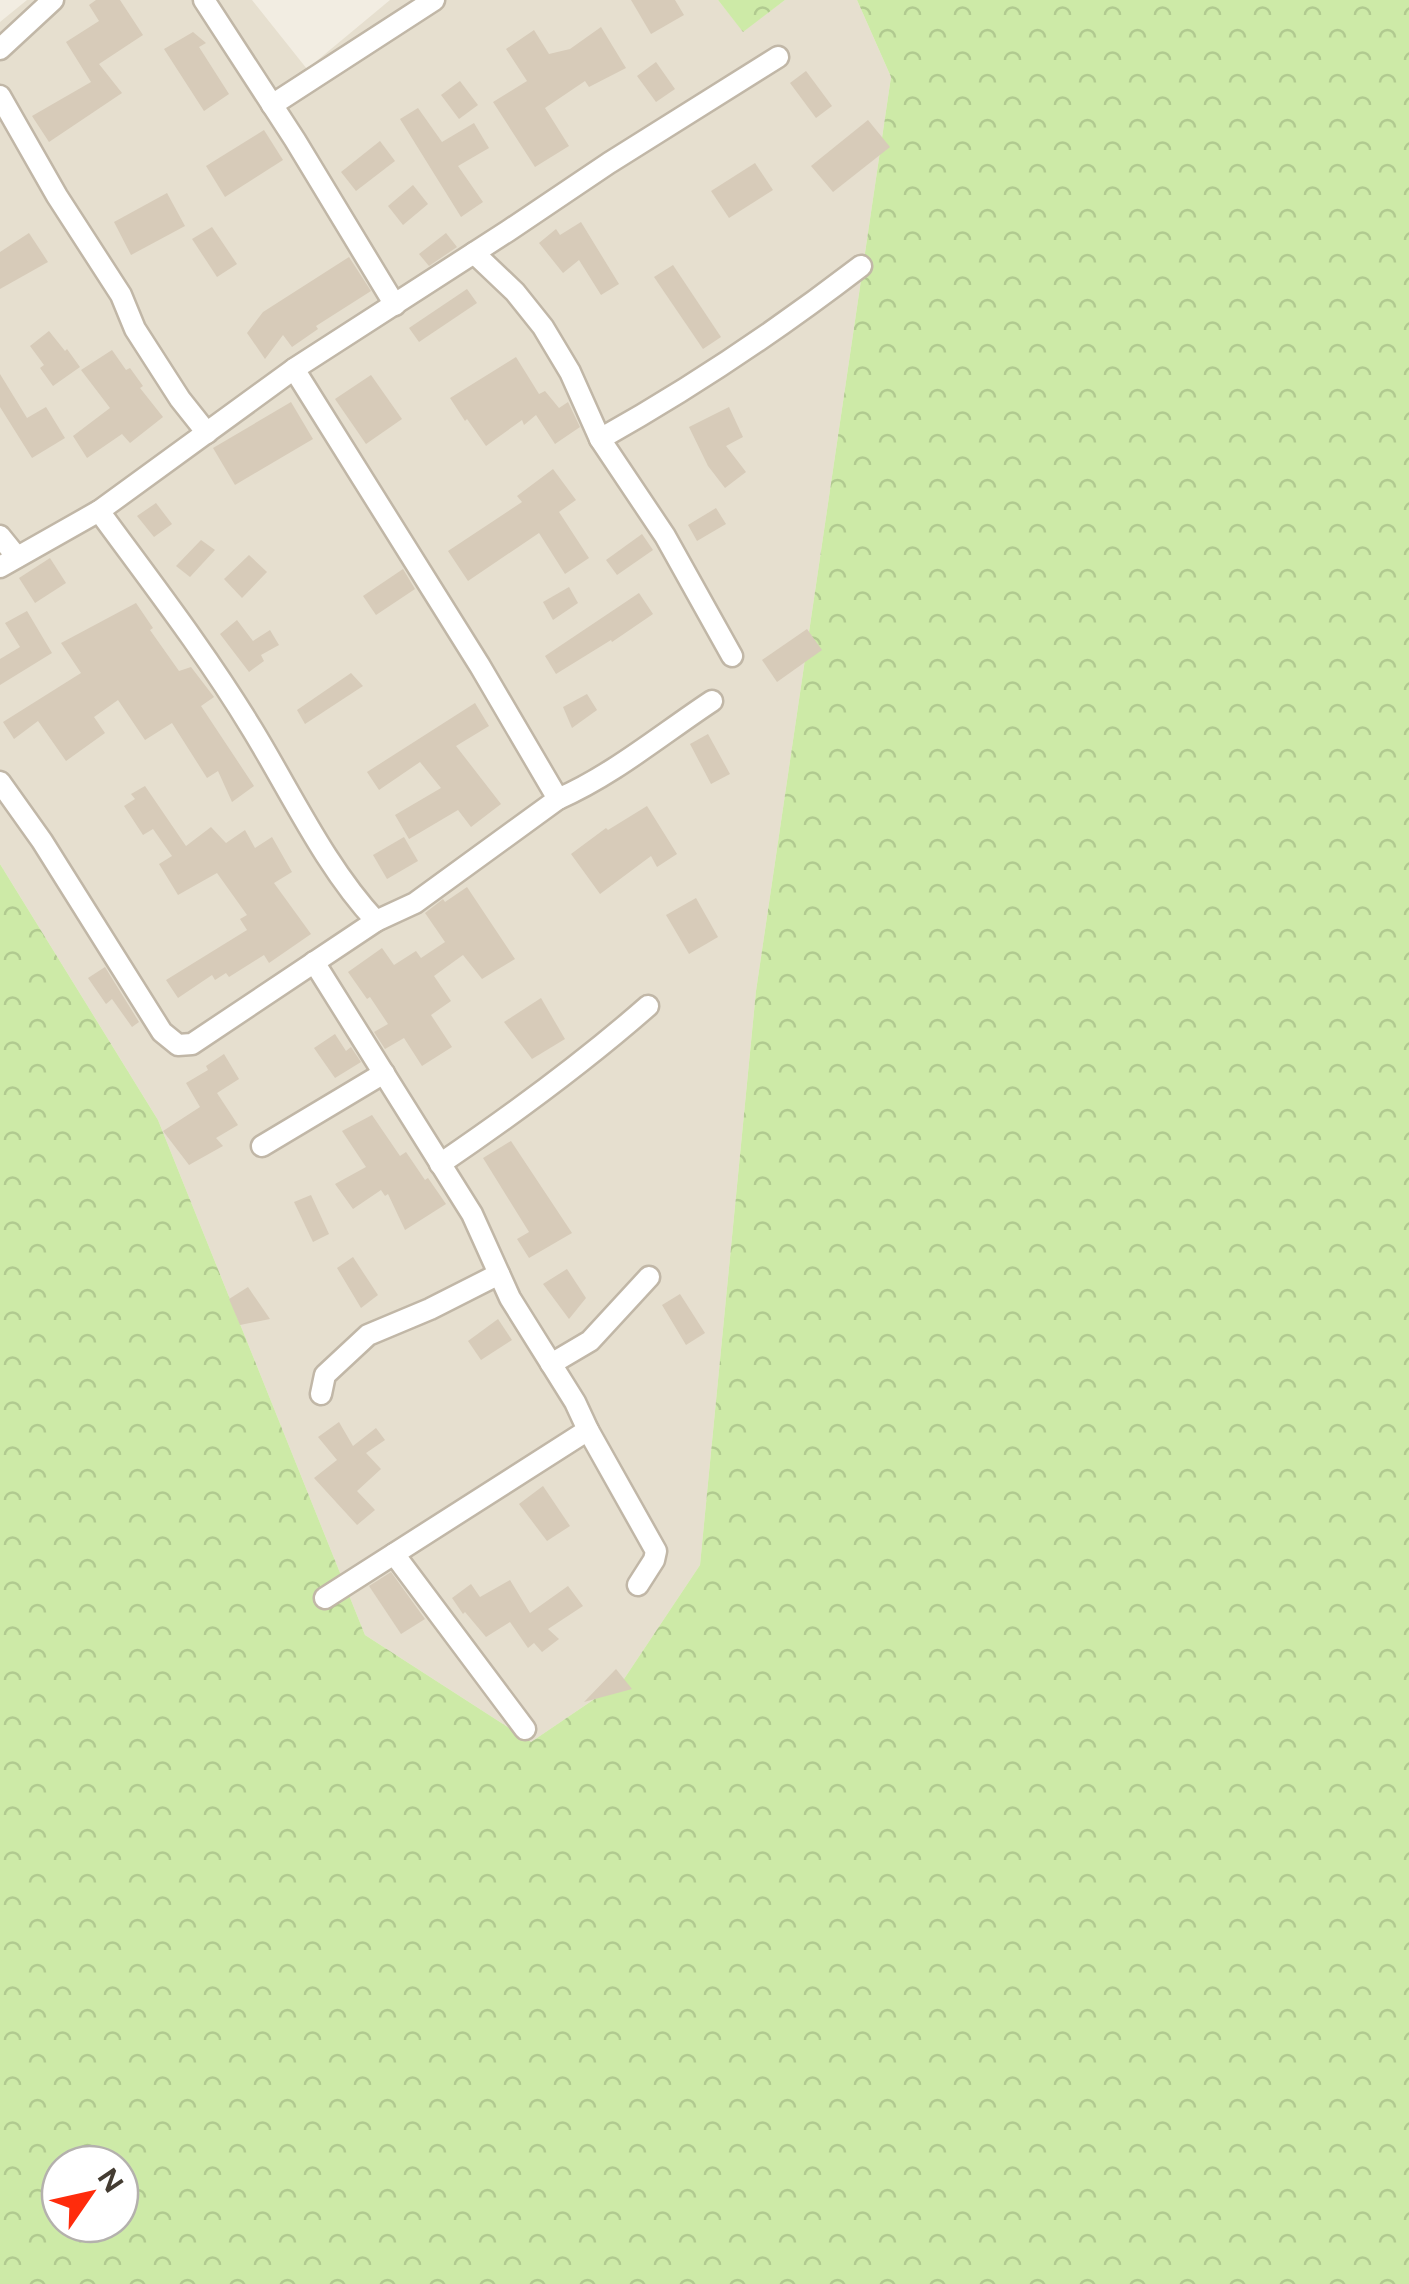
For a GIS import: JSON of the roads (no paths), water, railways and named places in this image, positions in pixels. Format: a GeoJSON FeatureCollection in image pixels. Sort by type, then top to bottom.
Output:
{"type":"FeatureCollection","features":[{"type":"Feature","properties":{"kind":"street"},"geometry":{"type":"LineString","coordinates":[[0,49],[52,0]]}},
{"type":"Feature","properties":{"kind":"street"},"geometry":{"type":"LineString","coordinates":[[204,0],[395,305]]}},
{"type":"Feature","properties":{"kind":"street"},"geometry":{"type":"LineString","coordinates":[[272,105],[434,0]]}},
{"type":"Feature","properties":{"kind":"street"},"geometry":{"type":"LineString","coordinates":[[0,536],[9,562],[99,511],[294,368],[778,57]]}},
{"type":"Feature","properties":{"kind":"street"},"geometry":{"type":"LineString","coordinates":[[0,96],[57,196],[121,295],[136,329],[180,399],[207,433]]}},
{"type":"Feature","properties":{"kind":"street"},"geometry":{"type":"LineString","coordinates":[[474,252],[515,292],[543,327],[570,372],[600,439],[665,536],[732,656]]}},
{"type":"Feature","properties":{"kind":"street"},"geometry":{"type":"LineString","coordinates":[[600,439],[718,370],[861,266]]}},
{"type":"Feature","properties":{"kind":"street"},"geometry":{"type":"LineString","coordinates":[[294,368],[558,799]]}},
{"type":"Feature","properties":{"kind":"street"},"geometry":{"type":"LineString","coordinates":[[99,511],[250,725],[333,864],[376,921]]}},
{"type":"Feature","properties":{"kind":"street"},"geometry":{"type":"LineString","coordinates":[[0,782],[162,1032],[178,1045],[192,1044],[376,921],[415,903],[558,799],[623,762],[712,700]]}},
{"type":"Feature","properties":{"kind":"street"},"geometry":{"type":"LineString","coordinates":[[314,962],[472,1214],[510,1298],[656,1552],[638,1585]]}},
{"type":"Feature","properties":{"kind":"street"},"geometry":{"type":"LineString","coordinates":[[440,1164],[543,1093],[648,1006]]}},
{"type":"Feature","properties":{"kind":"street"},"geometry":{"type":"LineString","coordinates":[[262,1146],[384,1074]]}},
{"type":"Feature","properties":{"kind":"street"},"geometry":{"type":"LineString","coordinates":[[321,1394],[324,1376],[368,1335],[499,1274]]}},
{"type":"Feature","properties":{"kind":"street"},"geometry":{"type":"LineString","coordinates":[[551,1364],[590,1341],[649,1277]]}},
{"type":"Feature","properties":{"kind":"street"},"geometry":{"type":"LineString","coordinates":[[325,1598],[588,1430]]}},
{"type":"Feature","properties":{"kind":"street"},"geometry":{"type":"LineString","coordinates":[[394,1554],[524,1729]]}}]}
